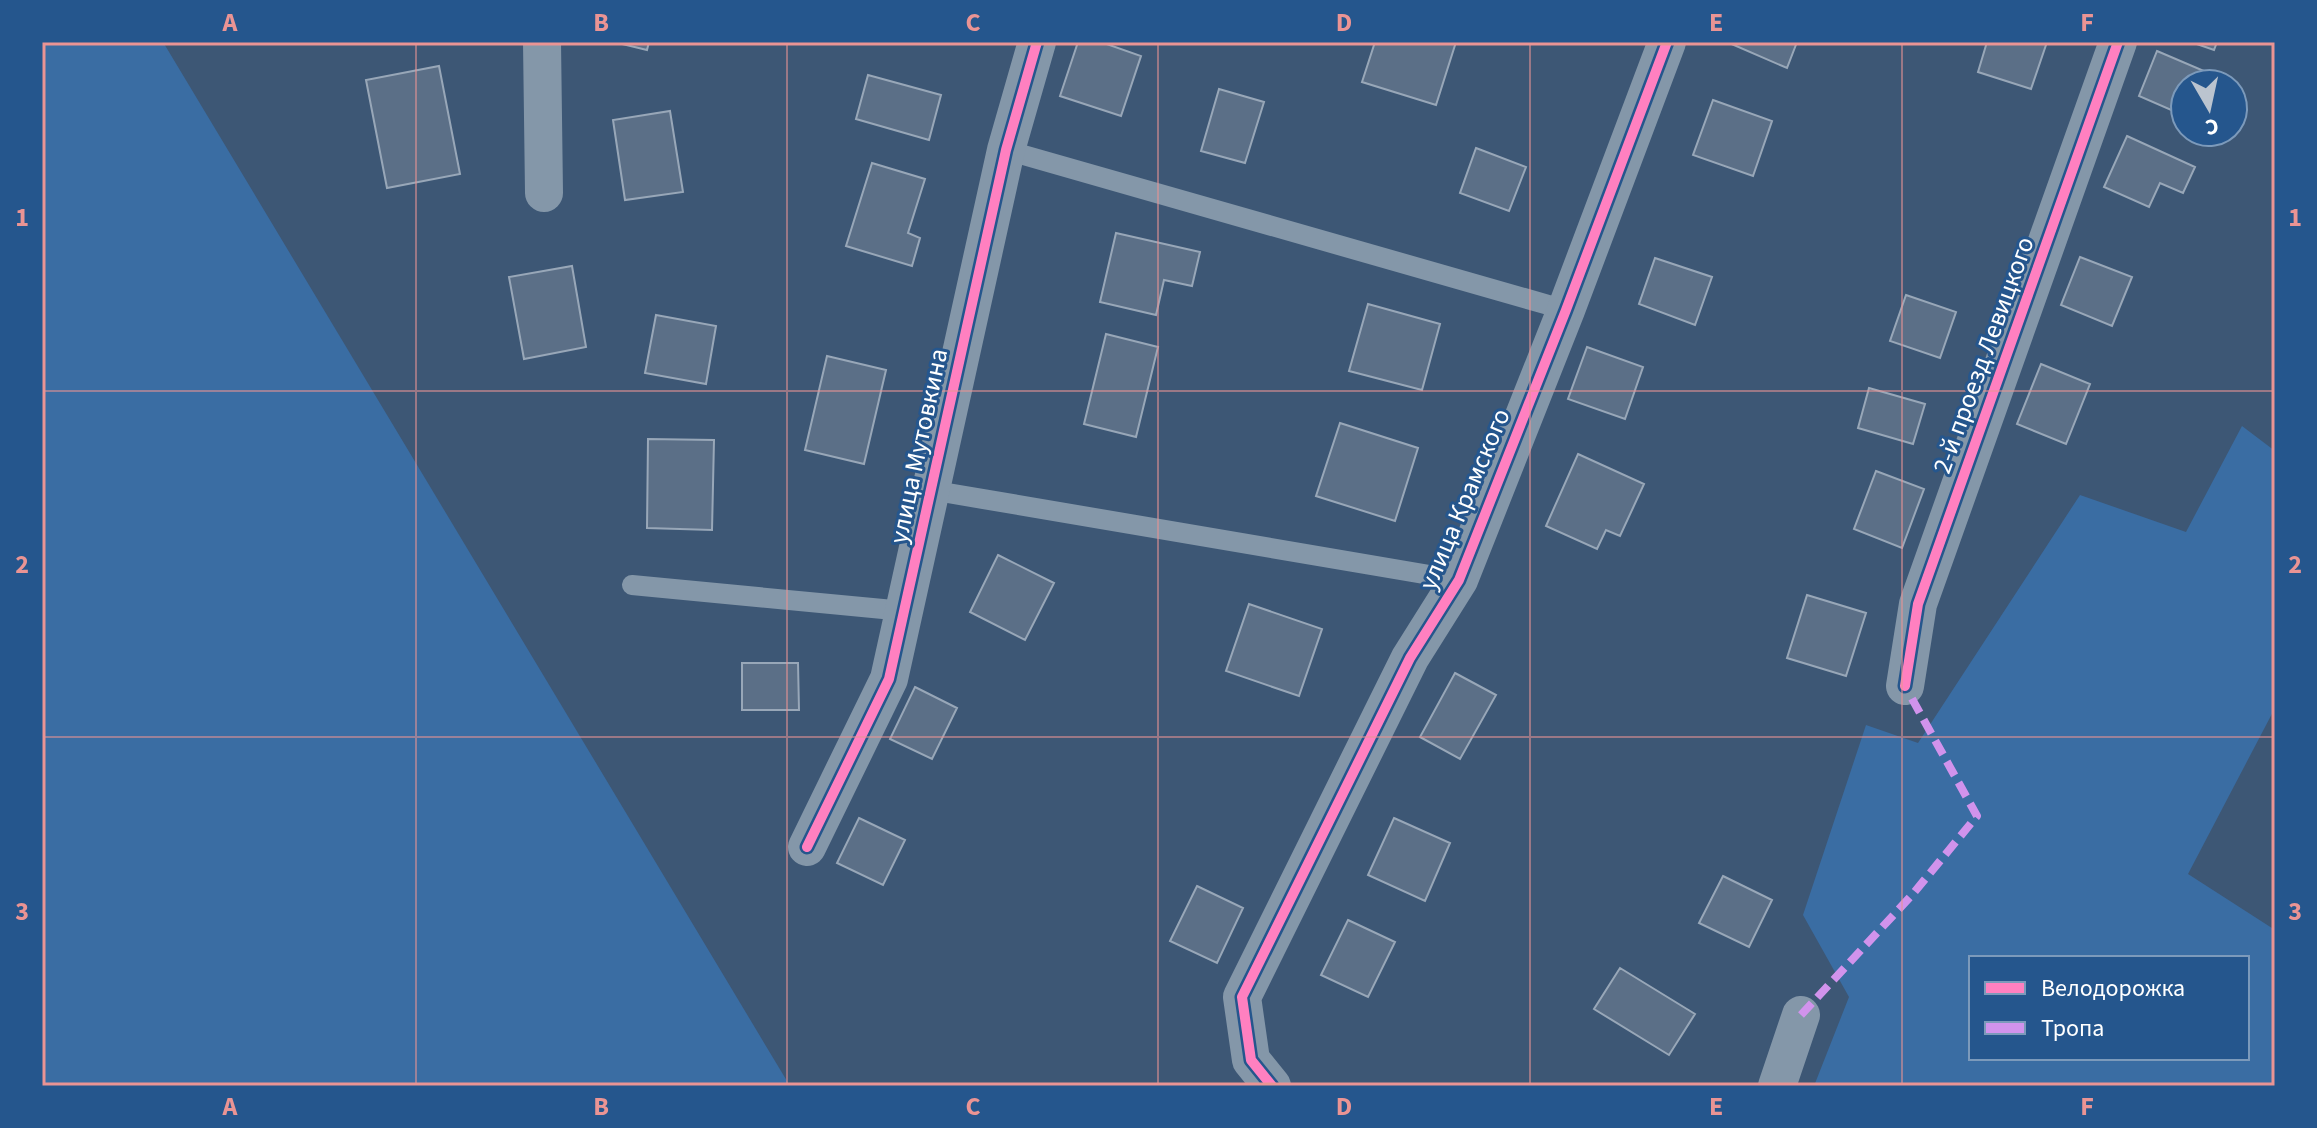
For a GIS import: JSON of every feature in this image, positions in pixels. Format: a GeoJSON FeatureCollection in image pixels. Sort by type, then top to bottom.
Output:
{"type":"FeatureCollection","features":[{"type":"Feature","properties":{"kind":"street"},"geometry":{"type":"LineString","coordinates":[[542,42],[544,193]]}},
{"type":"Feature","properties":{"kind":"street","name":"улица Мутовкина"},"geometry":{"type":"LineString","coordinates":[[807,847],[889,679],[1006,150],[1037,42]]}},
{"type":"Feature","properties":{"kind":"street","name":"улица Крамского"},"geometry":{"type":"LineString","coordinates":[[1272,1086],[1251,1060],[1242,997],[1410,658],[1459,580],[1566,310],[1667,42]]}},
{"type":"Feature","properties":{"kind":"street","name":"2-й проезд Левицкого"},"geometry":{"type":"LineString","coordinates":[[1905,686],[1918,604],[2118,42]]}},
{"type":"Feature","properties":{"kind":"street"},"geometry":{"type":"LineString","coordinates":[[1777,1086],[1801,1015]]}},
{"type":"Feature","properties":{"kind":"lane"},"geometry":{"type":"LineString","coordinates":[[1006,150],[1566,310]]}},
{"type":"Feature","properties":{"kind":"lane"},"geometry":{"type":"LineString","coordinates":[[930,490],[1459,580]]}},
{"type":"Feature","properties":{"kind":"lane"},"geometry":{"type":"LineString","coordinates":[[632,585],[904,611]]}},
{"type":"Feature","properties":{"kind":"shaded area"},"geometry":{"type":"Polygon","coordinates":[[[42,42],[163,42],[790,1086],[42,1086],[42,42]]]}},
{"type":"Feature","properties":{"kind":"shaded area"},"geometry":{"type":"Polygon","coordinates":[[[2242,426],[2275,451],[2275,708],[2188,874],[2275,930],[2275,1086],[1814,1086],[1849,997],[1803,915],[1866,725],[1918,743],[2080,495],[2186,532],[2242,426]]]}},
{"type":"Feature","properties":{"kind":"building"},"geometry":{"type":"Polygon","coordinates":[[[614,42],[649,42],[647,50],[614,42]]]}},
{"type":"Feature","properties":{"kind":"building"},"geometry":{"type":"Polygon","coordinates":[[[1078,42],[1101,42],[1141,56],[1121,116],[1060,96],[1078,42]]]}},
{"type":"Feature","properties":{"kind":"building"},"geometry":{"type":"Polygon","coordinates":[[[1375,42],[1456,42],[1436,105],[1362,82],[1375,42]]]}},
{"type":"Feature","properties":{"kind":"building"},"geometry":{"type":"Polygon","coordinates":[[[1727,42],[1797,42],[1787,68],[1727,42]]]}},
{"type":"Feature","properties":{"kind":"building"},"geometry":{"type":"Polygon","coordinates":[[[1987,42],[2047,42],[2031,89],[1978,72],[1987,42]]]}},
{"type":"Feature","properties":{"kind":"building"},"geometry":{"type":"Polygon","coordinates":[[[2191,42],[2217,42],[2214,50],[2191,42]]]}},
{"type":"Feature","properties":{"kind":"building"},"geometry":{"type":"Polygon","coordinates":[[[2157,51],[2197,68],[2169,68],[2169,109],[2139,96],[2157,51]]]}},
{"type":"Feature","properties":{"kind":"building"},"geometry":{"type":"Polygon","coordinates":[[[439,66],[460,174],[387,188],[366,80],[439,66]]]}},
{"type":"Feature","properties":{"kind":"building"},"geometry":{"type":"Polygon","coordinates":[[[868,75],[941,95],[929,140],[856,119],[868,75]]]}},
{"type":"Feature","properties":{"kind":"building"},"geometry":{"type":"Polygon","coordinates":[[[1219,89],[1264,102],[1245,163],[1201,151],[1219,89]]]}},
{"type":"Feature","properties":{"kind":"building"},"geometry":{"type":"Polygon","coordinates":[[[1713,100],[1772,121],[1753,176],[1693,155],[1713,100]]]}},
{"type":"Feature","properties":{"kind":"building"},"geometry":{"type":"Polygon","coordinates":[[[670,111],[683,192],[625,200],[613,120],[670,111]]]}},
{"type":"Feature","properties":{"kind":"building"},"geometry":{"type":"Polygon","coordinates":[[[2127,136],[2195,167],[2183,193],[2160,183],[2149,207],[2104,187],[2127,136]]]}},
{"type":"Feature","properties":{"kind":"building"},"geometry":{"type":"Polygon","coordinates":[[[1476,148],[1526,167],[1509,211],[1460,193],[1476,148]]]}},
{"type":"Feature","properties":{"kind":"building"},"geometry":{"type":"Polygon","coordinates":[[[872,163],[925,179],[908,233],[920,238],[912,266],[846,246],[872,163]]]}},
{"type":"Feature","properties":{"kind":"building"},"geometry":{"type":"Polygon","coordinates":[[[1116,233],[1200,252],[1192,286],[1164,280],[1156,315],[1100,302],[1116,233]]]}},
{"type":"Feature","properties":{"kind":"building"},"geometry":{"type":"Polygon","coordinates":[[[2080,257],[2132,277],[2112,326],[2061,305],[2080,257]]]}},
{"type":"Feature","properties":{"kind":"building"},"geometry":{"type":"Polygon","coordinates":[[[1655,258],[1712,277],[1695,325],[1639,304],[1655,258]]]}},
{"type":"Feature","properties":{"kind":"building"},"geometry":{"type":"Polygon","coordinates":[[[572,266],[586,347],[524,359],[509,277],[572,266]]]}},
{"type":"Feature","properties":{"kind":"building"},"geometry":{"type":"Polygon","coordinates":[[[1906,295],[1956,312],[1940,358],[1890,341],[1906,295]]]}},
{"type":"Feature","properties":{"kind":"building"},"geometry":{"type":"Polygon","coordinates":[[[1368,304],[1440,324],[1422,390],[1349,371],[1368,304]]]}},
{"type":"Feature","properties":{"kind":"building"},"geometry":{"type":"Polygon","coordinates":[[[656,315],[716,326],[706,384],[645,373],[656,315]]]}},
{"type":"Feature","properties":{"kind":"building"},"geometry":{"type":"Polygon","coordinates":[[[1106,334],[1158,347],[1136,437],[1084,424],[1106,334]]]}},
{"type":"Feature","properties":{"kind":"building"},"geometry":{"type":"Polygon","coordinates":[[[1587,347],[1643,367],[1625,419],[1568,399],[1587,347]]]}},
{"type":"Feature","properties":{"kind":"building"},"geometry":{"type":"Polygon","coordinates":[[[827,356],[886,370],[864,464],[805,450],[827,356]]]}},
{"type":"Feature","properties":{"kind":"building"},"geometry":{"type":"Polygon","coordinates":[[[2041,364],[2090,384],[2066,444],[2017,424],[2041,364]]]}},
{"type":"Feature","properties":{"kind":"building"},"geometry":{"type":"Polygon","coordinates":[[[1869,388],[1925,404],[1913,444],[1858,428],[1869,388]]]}},
{"type":"Feature","properties":{"kind":"building"},"geometry":{"type":"Polygon","coordinates":[[[1340,423],[1418,448],[1395,521],[1316,496],[1340,423]]]}},
{"type":"Feature","properties":{"kind":"building"},"geometry":{"type":"Polygon","coordinates":[[[648,439],[714,440],[712,530],[647,528],[648,439]]]}},
{"type":"Feature","properties":{"kind":"building"},"geometry":{"type":"Polygon","coordinates":[[[1578,454],[1644,484],[1620,536],[1606,530],[1597,549],[1546,526],[1578,454]]]}},
{"type":"Feature","properties":{"kind":"building"},"geometry":{"type":"Polygon","coordinates":[[[1876,471],[1924,489],[1902,548],[1854,529],[1876,471]]]}},
{"type":"Feature","properties":{"kind":"building"},"geometry":{"type":"Polygon","coordinates":[[[998,555],[1054,583],[1025,640],[970,612],[998,555]]]}},
{"type":"Feature","properties":{"kind":"building"},"geometry":{"type":"Polygon","coordinates":[[[1807,595],[1866,613],[1846,676],[1787,658],[1807,595]]]}},
{"type":"Feature","properties":{"kind":"building"},"geometry":{"type":"Polygon","coordinates":[[[1249,604],[1322,629],[1299,696],[1226,671],[1249,604]]]}},
{"type":"Feature","properties":{"kind":"building"},"geometry":{"type":"Polygon","coordinates":[[[742,663],[798,663],[799,710],[742,710],[742,663]]]}},
{"type":"Feature","properties":{"kind":"building"},"geometry":{"type":"Polygon","coordinates":[[[1455,673],[1496,695],[1460,759],[1420,737],[1455,673]]]}},
{"type":"Feature","properties":{"kind":"building"},"geometry":{"type":"Polygon","coordinates":[[[915,687],[957,708],[932,759],[890,739],[915,687]]]}},
{"type":"Feature","properties":{"kind":"building"},"geometry":{"type":"Polygon","coordinates":[[[859,818],[905,840],[883,885],[837,863],[859,818]]]}},
{"type":"Feature","properties":{"kind":"building"},"geometry":{"type":"Polygon","coordinates":[[[1394,818],[1450,843],[1425,901],[1368,875],[1394,818]]]}},
{"type":"Feature","properties":{"kind":"building"},"geometry":{"type":"Polygon","coordinates":[[[1723,876],[1772,900],[1749,947],[1699,923],[1723,876]]]}},
{"type":"Feature","properties":{"kind":"building"},"geometry":{"type":"Polygon","coordinates":[[[1197,886],[1243,908],[1217,963],[1170,941],[1197,886]]]}},
{"type":"Feature","properties":{"kind":"building"},"geometry":{"type":"Polygon","coordinates":[[[1348,920],[1395,942],[1368,997],[1321,975],[1348,920]]]}},
{"type":"Feature","properties":{"kind":"building"},"geometry":{"type":"Polygon","coordinates":[[[1620,968],[1695,1014],[1669,1055],[1594,1009],[1620,968]]]}},
{"type":"Feature","properties":{"kind":"marked path"},"geometry":{"type":"LineString","coordinates":[[1801,1015],[1912,895],[1977,816],[1905,686]]}},
{"type":"Feature","properties":{"kind":"cycle path"},"geometry":{"type":"LineString","coordinates":[[807,847],[889,679],[1006,150],[1037,42]]}},
{"type":"Feature","properties":{"kind":"cycle path"},"geometry":{"type":"LineString","coordinates":[[1272,1086],[1251,1060],[1242,997],[1410,658],[1459,580],[1566,310],[1667,42]]}},
{"type":"Feature","properties":{"kind":"cycle path"},"geometry":{"type":"LineString","coordinates":[[1905,686],[1918,604],[2118,42]]}}]}
